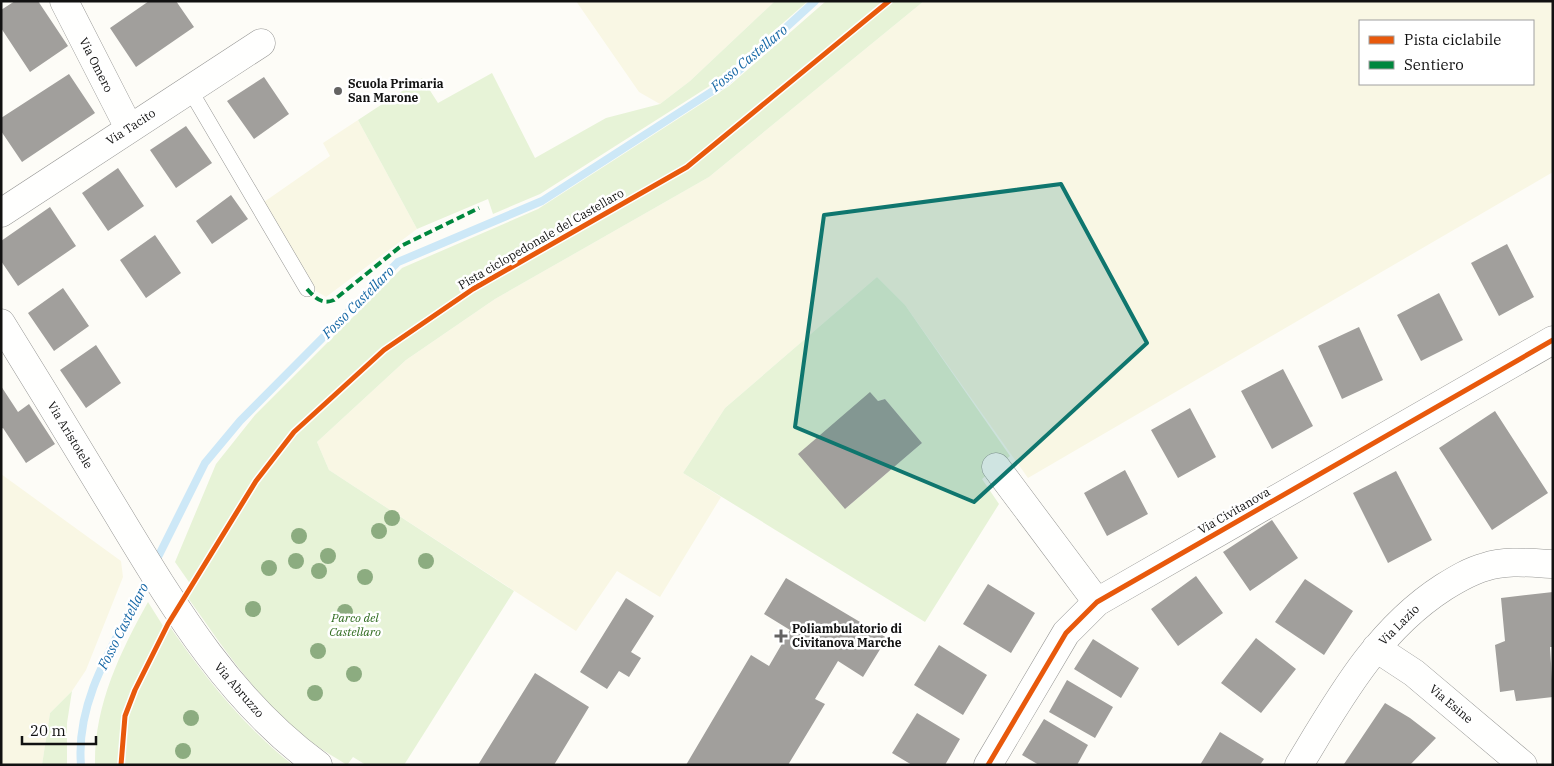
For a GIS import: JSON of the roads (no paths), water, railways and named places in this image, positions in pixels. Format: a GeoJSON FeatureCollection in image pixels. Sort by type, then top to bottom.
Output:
{"type":"FeatureCollection","features":[{"type":"Feature","properties":{"kind":"street","name":"Via Omero"},"geometry":{"type":"LineString","coordinates":[[64,1],[129,128]]}},
{"type":"Feature","properties":{"kind":"street","name":"Via Tacito"},"geometry":{"type":"LineString","coordinates":[[1,213],[261,43]]}},
{"type":"Feature","properties":{"kind":"street","name":"Via Aristotele"},"geometry":{"type":"LineString","coordinates":[[1,323],[172,604]]}},
{"type":"Feature","properties":{"kind":"street","name":"Via Civitanova"},"geometry":{"type":"LineString","coordinates":[[988,765],[1066,633],[1097,602],[1553,340]]}},
{"type":"Feature","properties":{"kind":"street"},"geometry":{"type":"LineString","coordinates":[[996,467],[1097,602]]}},
{"type":"Feature","properties":{"kind":"street","name":"Via Lazio"},"geometry":{"type":"LineString","coordinates":[[1299,765],[1342,694],[1376,648],[1420,604],[1459,578],[1484,567],[1528,562],[1553,564]]}},
{"type":"Feature","properties":{"kind":"street","name":"Via Abruzzo"},"geometry":{"type":"LineString","coordinates":[[172,604],[246,703],[276,731],[318,765]]}},
{"type":"Feature","properties":{"kind":"street","name":"Via Esine"},"geometry":{"type":"LineString","coordinates":[[1376,648],[1436,691],[1523,765]]}},
{"type":"Feature","properties":{"kind":"lane"},"geometry":{"type":"LineString","coordinates":[[190,90],[307,289]]}},
{"type":"Feature","properties":{"kind":"waterway","name":"Fosso Castellaro"},"geometry":{"type":"LineString","coordinates":[[155,563],[205,463],[240,421],[398,262],[542,201],[725,83],[815,1]]}},
{"type":"Feature","properties":{"kind":"waterway","name":"Fosso Castellaro"},"geometry":{"type":"LineString","coordinates":[[81,765],[81,739],[92,690],[113,643],[149,575]]}},
{"type":"Feature","properties":{"kind":"place","name":"Scuola Primaria San Marone"},"geometry":{"type":"Point","coordinates":[338,91]}},
{"type":"Feature","properties":{"kind":"place","name":"Poliambulatorio di Civitanova Marche"},"geometry":{"type":"Point","coordinates":[781,636]}},
{"type":"Feature","properties":{"kind":"park label","name":"Parco del Castellaro"},"geometry":{"type":"Point","coordinates":[355,625]}}]}
